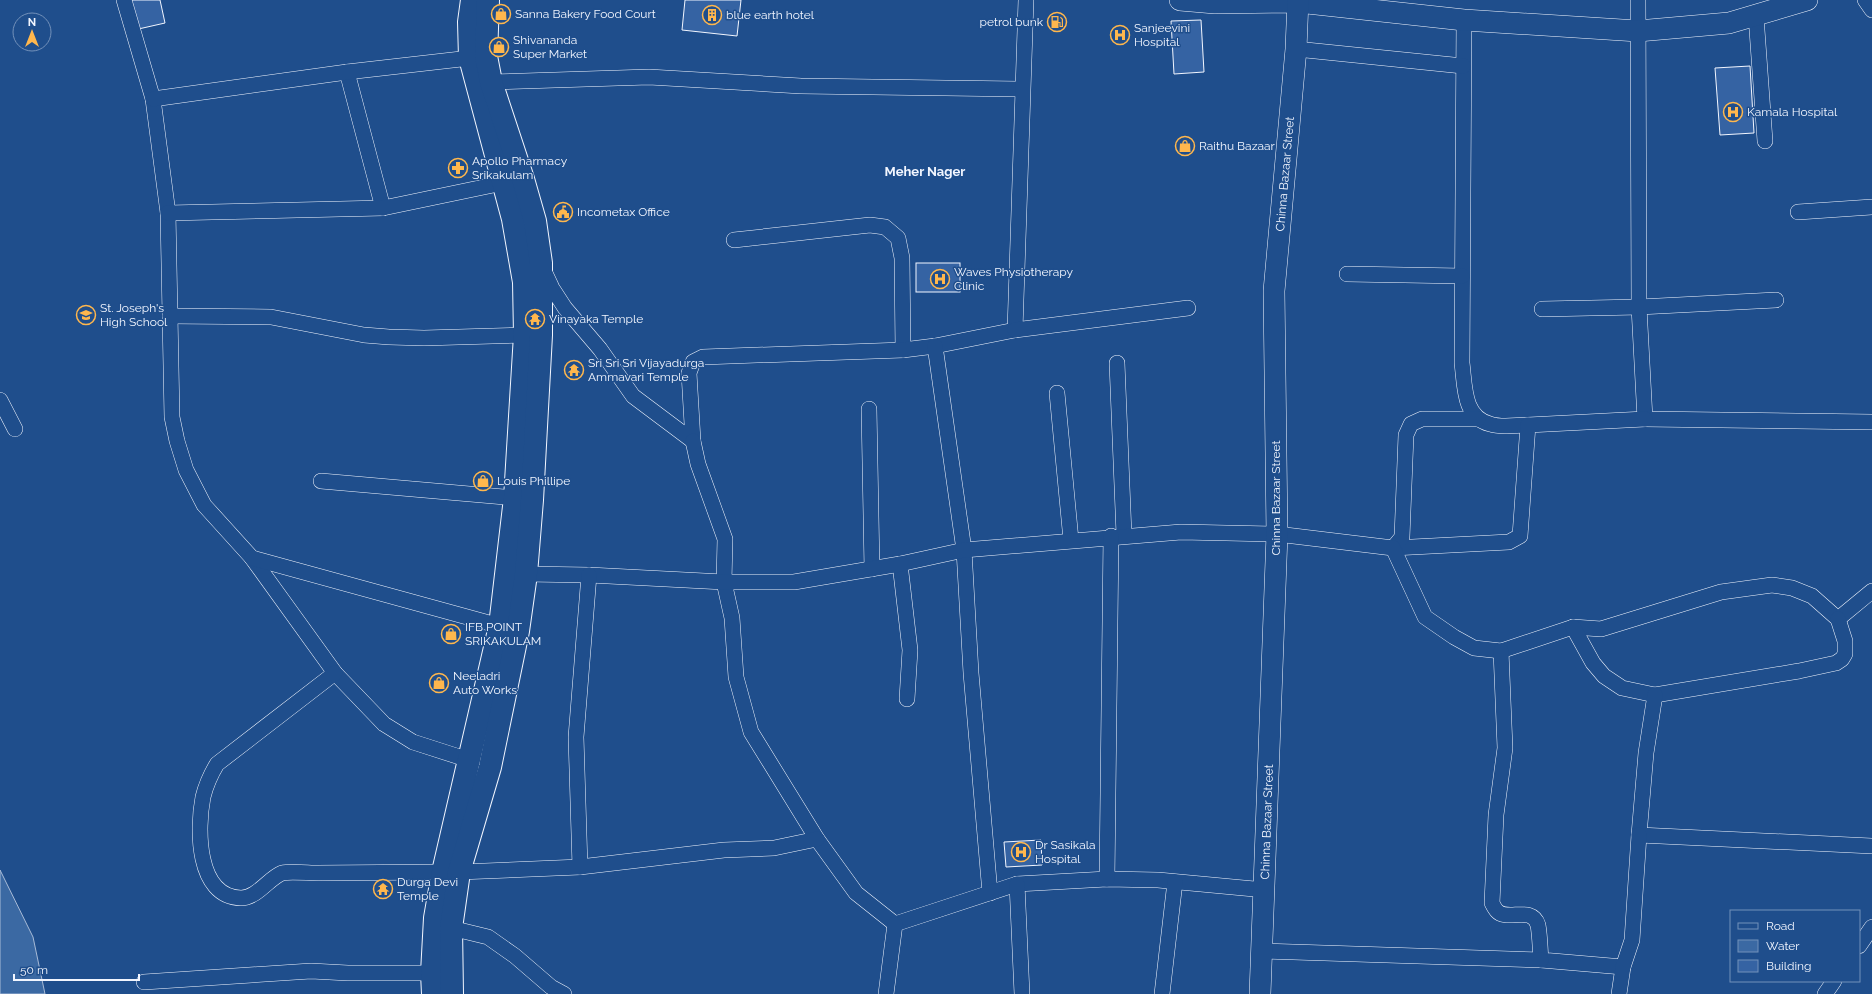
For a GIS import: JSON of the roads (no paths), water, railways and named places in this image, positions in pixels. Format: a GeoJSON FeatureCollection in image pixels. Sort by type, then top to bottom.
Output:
{"type":"FeatureCollection","features":[{"type":"Feature","properties":{"kind":"main road"},"geometry":{"type":"LineString","coordinates":[[432,983],[435,918],[490,767],[518,632],[526,574],[532,500],[541,335],[530,261],[513,219],[470,58],[469,22],[472,0]]}},
{"type":"Feature","properties":{"kind":"main road"},"geometry":{"type":"LineString","coordinates":[[452,994],[451,872],[469,760],[500,626],[515,498],[525,335],[524,282],[530,261],[535,221],[523,179],[491,82],[486,56],[488,0]]}},
{"type":"Feature","properties":{"kind":"street"},"geometry":{"type":"LineString","coordinates":[[124,0],[153,99],[168,213],[172,416],[177,441],[186,470],[204,505],[252,558],[335,673],[384,724],[413,742],[469,760]]}},
{"type":"Feature","properties":{"kind":"street"},"geometry":{"type":"LineString","coordinates":[[1015,330],[1026,0]]}},
{"type":"Feature","properties":{"kind":"street"},"geometry":{"type":"LineString","coordinates":[[1180,0],[1215,2],[1298,1],[1464,20],[1638,30],[1729,23],[1807,0]]}},
{"type":"Feature","properties":{"kind":"street"},"geometry":{"type":"LineString","coordinates":[[1638,0],[1639,307],[1645,419]]}},
{"type":"Feature","properties":{"kind":"street"},"geometry":{"type":"LineString","coordinates":[[1865,0],[1872,10]]}},
{"type":"Feature","properties":{"kind":"street","name":"Chinna Bazaar Street"},"geometry":{"type":"LineString","coordinates":[[1260,994],[1277,534],[1274,291],[1296,49],[1298,1]]}},
{"type":"Feature","properties":{"kind":"street"},"geometry":{"type":"LineString","coordinates":[[1756,16],[1765,141]]}},
{"type":"Feature","properties":{"kind":"street"},"geometry":{"type":"LineString","coordinates":[[1464,20],[1462,363],[1468,407],[1478,419]]}},
{"type":"Feature","properties":{"kind":"street"},"geometry":{"type":"LineString","coordinates":[[1296,49],[1463,66]]}},
{"type":"Feature","properties":{"kind":"street"},"geometry":{"type":"LineString","coordinates":[[153,99],[347,72],[470,58]]}},
{"type":"Feature","properties":{"kind":"street"},"geometry":{"type":"LineString","coordinates":[[347,72],[383,208]]}},
{"type":"Feature","properties":{"kind":"street"},"geometry":{"type":"LineString","coordinates":[[491,82],[649,77],[801,86],[1022,89]]}},
{"type":"Feature","properties":{"kind":"street"},"geometry":{"type":"LineString","coordinates":[[168,213],[383,208],[503,183]]}},
{"type":"Feature","properties":{"kind":"street"},"geometry":{"type":"LineString","coordinates":[[1798,212],[1872,207]]}},
{"type":"Feature","properties":{"kind":"street"},"geometry":{"type":"LineString","coordinates":[[734,240],[870,225],[885,227],[898,238],[902,258],[903,350]]}},
{"type":"Feature","properties":{"kind":"street"},"geometry":{"type":"LineString","coordinates":[[530,261],[552,288],[565,308],[600,349],[633,396],[693,441]]}},
{"type":"Feature","properties":{"kind":"street"},"geometry":{"type":"LineString","coordinates":[[1347,274],[1462,276]]}},
{"type":"Feature","properties":{"kind":"street"},"geometry":{"type":"LineString","coordinates":[[1542,309],[1639,307],[1776,300]]}},
{"type":"Feature","properties":{"kind":"street"},"geometry":{"type":"LineString","coordinates":[[895,924],[856,893],[817,839],[751,732],[736,677],[732,618],[724,582],[725,539],[698,464],[693,441],[689,373],[693,362],[703,357],[903,350],[935,346],[1015,330],[1188,308]]}},
{"type":"Feature","properties":{"kind":"street"},"geometry":{"type":"LineString","coordinates":[[170,316],[270,317],[364,335],[389,337],[424,338],[525,335]]}},
{"type":"Feature","properties":{"kind":"street"},"geometry":{"type":"LineString","coordinates":[[935,346],[964,550],[971,673],[990,893]]}},
{"type":"Feature","properties":{"kind":"street"},"geometry":{"type":"LineString","coordinates":[[1107,879],[1118,536],[1117,363]]}},
{"type":"Feature","properties":{"kind":"street"},"geometry":{"type":"LineString","coordinates":[[1057,393],[1071,540]]}},
{"type":"Feature","properties":{"kind":"street"},"geometry":{"type":"LineString","coordinates":[[0,400],[15,429]]}},
{"type":"Feature","properties":{"kind":"street"},"geometry":{"type":"LineString","coordinates":[[869,409],[872,569]]}},
{"type":"Feature","properties":{"kind":"street"},"geometry":{"type":"LineString","coordinates":[[1393,548],[1402,537],[1406,435],[1411,424],[1422,419],[1478,419],[1491,425],[1528,425],[1645,419],[1872,422]]}},
{"type":"Feature","properties":{"kind":"street"},"geometry":{"type":"LineString","coordinates":[[526,574],[589,575],[724,582],[794,582],[900,564],[964,550],[1180,532],[1277,534],[1393,548],[1509,542],[1520,536],[1528,425]]}},
{"type":"Feature","properties":{"kind":"street"},"geometry":{"type":"LineString","coordinates":[[321,481],[515,498]]}},
{"type":"Feature","properties":{"kind":"street"},"geometry":{"type":"LineString","coordinates":[[1393,548],[1425,617],[1454,637],[1474,648],[1502,651],[1573,627],[1601,629],[1721,592],[1772,585],[1792,588],[1812,596],[1838,619],[1845,641],[1845,654],[1842,659],[1836,663],[1799,671],[1655,695],[1622,688],[1604,676],[1593,663],[1573,627]]}},
{"type":"Feature","properties":{"kind":"street"},"geometry":{"type":"LineString","coordinates":[[252,558],[500,626]]}},
{"type":"Feature","properties":{"kind":"street"},"geometry":{"type":"LineString","coordinates":[[900,564],[910,650],[907,699]]}},
{"type":"Feature","properties":{"kind":"street"},"geometry":{"type":"LineString","coordinates":[[580,867],[576,737],[589,575]]}},
{"type":"Feature","properties":{"kind":"street"},"geometry":{"type":"LineString","coordinates":[[1838,619],[1872,591]]}},
{"type":"Feature","properties":{"kind":"street"},"geometry":{"type":"LineString","coordinates":[[1502,651],[1505,748],[1496,815],[1492,903],[1497,912],[1504,915],[1526,914],[1533,917],[1538,924],[1541,960]]}},
{"type":"Feature","properties":{"kind":"street"},"geometry":{"type":"LineString","coordinates":[[335,673],[217,764],[209,778],[203,797],[200,839],[204,864],[212,884],[228,895],[242,898],[260,890],[282,873],[451,872],[580,867],[724,850],[774,848],[817,839]]}},
{"type":"Feature","properties":{"kind":"street"},"geometry":{"type":"LineString","coordinates":[[1619,994],[1623,967],[1632,940],[1646,753],[1655,695]]}},
{"type":"Feature","properties":{"kind":"street"},"geometry":{"type":"LineString","coordinates":[[1639,835],[1872,846]]}},
{"type":"Feature","properties":{"kind":"street"},"geometry":{"type":"LineString","coordinates":[[895,924],[1017,884],[1107,879],[1175,882],[1265,890]]}},
{"type":"Feature","properties":{"kind":"street"},"geometry":{"type":"LineString","coordinates":[[1162,994],[1175,882]]}},
{"type":"Feature","properties":{"kind":"street"},"geometry":{"type":"LineString","coordinates":[[1017,884],[1022,994]]}},
{"type":"Feature","properties":{"kind":"street"},"geometry":{"type":"LineString","coordinates":[[886,994],[895,924]]}},
{"type":"Feature","properties":{"kind":"street"},"geometry":{"type":"LineString","coordinates":[[1860,945],[1872,927]]}},
{"type":"Feature","properties":{"kind":"street"},"geometry":{"type":"LineString","coordinates":[[451,928],[488,937],[564,994]]}},
{"type":"Feature","properties":{"kind":"street"},"geometry":{"type":"LineString","coordinates":[[1261,951],[1541,960],[1623,967]]}},
{"type":"Feature","properties":{"kind":"street"},"geometry":{"type":"LineString","coordinates":[[144,982],[311,971],[348,973],[432,983]]}},
{"type":"Feature","properties":{"kind":"street"},"geometry":{"type":"LineString","coordinates":[[1825,994],[1833,982]]}},
{"type":"Feature","properties":{"kind":"water"},"geometry":{"type":"Polygon","coordinates":[[[0,870],[33,937],[45,994],[0,994],[0,870]]]}},
{"type":"Feature","properties":{"kind":"place","name":"Sanna Bakery Food Court"},"geometry":{"type":"Point","coordinates":[501,14]}},
{"type":"Feature","properties":{"kind":"place","name":"blue earth hotel"},"geometry":{"type":"Point","coordinates":[712,15]}},
{"type":"Feature","properties":{"kind":"place","name":"petrol bunk"},"geometry":{"type":"Point","coordinates":[1057,22]}},
{"type":"Feature","properties":{"kind":"place","name":"Sanjeevini Hospital"},"geometry":{"type":"Point","coordinates":[1120,35]}},
{"type":"Feature","properties":{"kind":"place","name":"Shivananda Super Market"},"geometry":{"type":"Point","coordinates":[499,47]}},
{"type":"Feature","properties":{"kind":"place","name":"Kamala Hospital"},"geometry":{"type":"Point","coordinates":[1733,112]}},
{"type":"Feature","properties":{"kind":"place","name":"Raithu Bazaar"},"geometry":{"type":"Point","coordinates":[1185,146]}},
{"type":"Feature","properties":{"kind":"place","name":"Apollo Pharmacy Srikakulam"},"geometry":{"type":"Point","coordinates":[458,168]}},
{"type":"Feature","properties":{"kind":"place","name":"Incometax Office"},"geometry":{"type":"Point","coordinates":[563,212]}},
{"type":"Feature","properties":{"kind":"place","name":"Waves Physiotherapy Clinic"},"geometry":{"type":"Point","coordinates":[940,279]}},
{"type":"Feature","properties":{"kind":"place","name":"St. Joseph's High School"},"geometry":{"type":"Point","coordinates":[86,315]}},
{"type":"Feature","properties":{"kind":"place","name":"Vinayaka Temple"},"geometry":{"type":"Point","coordinates":[535,319]}},
{"type":"Feature","properties":{"kind":"place","name":"Sri Sri Sri Vijayadurga Ammavari Temple"},"geometry":{"type":"Point","coordinates":[574,370]}},
{"type":"Feature","properties":{"kind":"place","name":"Louis Phillipe"},"geometry":{"type":"Point","coordinates":[483,481]}},
{"type":"Feature","properties":{"kind":"place","name":"IFB POINT SRIKAKULAM"},"geometry":{"type":"Point","coordinates":[451,634]}},
{"type":"Feature","properties":{"kind":"place","name":"Neeladri Auto Works"},"geometry":{"type":"Point","coordinates":[439,683]}},
{"type":"Feature","properties":{"kind":"place","name":"Dr Sasikala Hospital"},"geometry":{"type":"Point","coordinates":[1021,852]}},
{"type":"Feature","properties":{"kind":"place","name":"Durga Devi Temple"},"geometry":{"type":"Point","coordinates":[383,889]}},
{"type":"Feature","properties":{"kind":"district","name":"Meher Nager"},"geometry":{"type":"Point","coordinates":[925,171]}}]}
